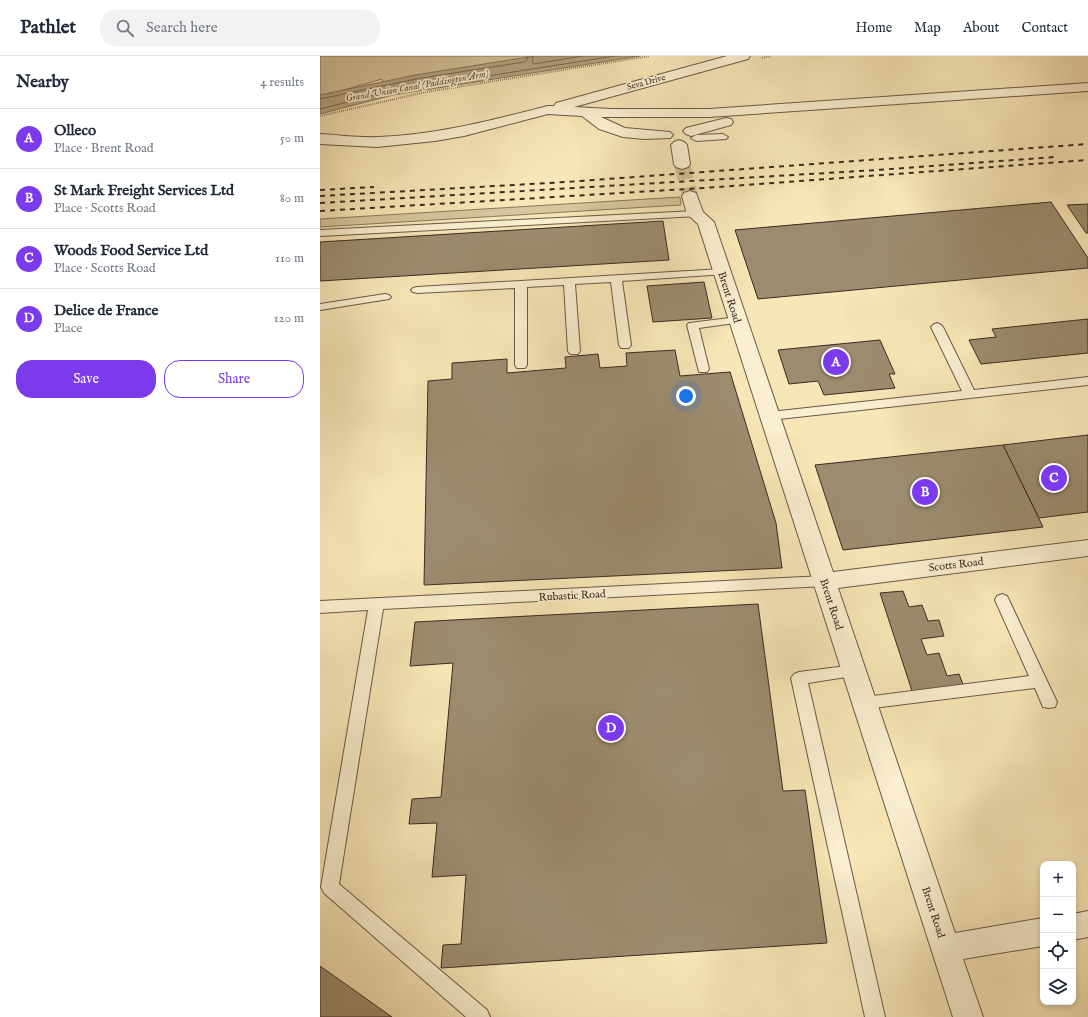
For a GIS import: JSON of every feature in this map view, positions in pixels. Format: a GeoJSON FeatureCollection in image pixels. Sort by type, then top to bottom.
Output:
{"type":"FeatureCollection","features":[{"type":"Feature","properties":{"kind":"street","name":"Seva Drive"},"geometry":{"type":"LineString","coordinates":[[320,139],[377,142],[435,136],[464,131],[548,110],[743,56]]}},
{"type":"Feature","properties":{"kind":"street"},"geometry":{"type":"LineString","coordinates":[[548,110],[587,113],[709,113],[1088,87]]}},
{"type":"Feature","properties":{"kind":"street"},"geometry":{"type":"LineString","coordinates":[[587,113],[603,126],[615,131],[630,134],[665,135],[676,130],[693,135],[773,109]]}},
{"type":"Feature","properties":{"kind":"street"},"geometry":{"type":"LineString","coordinates":[[665,135],[666,140],[679,145],[688,144],[693,135]]}},
{"type":"Feature","properties":{"kind":"street"},"geometry":{"type":"LineString","coordinates":[[679,145],[682,164]]}},
{"type":"Feature","properties":{"kind":"street","name":"Brent Road"},"geometry":{"type":"LineString","coordinates":[[692,205],[706,222],[968,1017]]}},
{"type":"Feature","properties":{"kind":"street","name":"Scotts Road"},"geometry":{"type":"LineString","coordinates":[[825,581],[1088,548]]}},
{"type":"Feature","properties":{"kind":"street"},"geometry":{"type":"LineString","coordinates":[[1076,926],[1088,924]]}},
{"type":"Feature","properties":{"kind":"street"},"geometry":{"type":"LineString","coordinates":[[946,948],[1040,932]]}},
{"type":"Feature","properties":{"kind":"lane"},"geometry":{"type":"LineString","coordinates":[[693,135],[723,137]]}},
{"type":"Feature","properties":{"kind":"lane"},"geometry":{"type":"LineString","coordinates":[[320,233],[692,205]]}},
{"type":"Feature","properties":{"kind":"lane"},"geometry":{"type":"LineString","coordinates":[[417,290],[722,272]]}},
{"type":"Feature","properties":{"kind":"lane"},"geometry":{"type":"LineString","coordinates":[[616,278],[625,345]]}},
{"type":"Feature","properties":{"kind":"lane"},"geometry":{"type":"LineString","coordinates":[[569,281],[574,351]]}},
{"type":"Feature","properties":{"kind":"lane"},"geometry":{"type":"LineString","coordinates":[[521,284],[521,365]]}},
{"type":"Feature","properties":{"kind":"lane"},"geometry":{"type":"LineString","coordinates":[[320,307],[386,297]]}},
{"type":"Feature","properties":{"kind":"lane"},"geometry":{"type":"LineString","coordinates":[[702,369],[693,325],[738,320]]}},
{"type":"Feature","properties":{"kind":"lane"},"geometry":{"type":"LineString","coordinates":[[937,327],[970,394]]}},
{"type":"Feature","properties":{"kind":"lane"},"geometry":{"type":"LineString","coordinates":[[770,416],[1088,381]]}},
{"type":"Feature","properties":{"kind":"lane","name":"Rubastic Road"},"geometry":{"type":"LineString","coordinates":[[320,607],[825,581]]}},
{"type":"Feature","properties":{"kind":"lane"},"geometry":{"type":"LineString","coordinates":[[1002,600],[1049,702]]}},
{"type":"Feature","properties":{"kind":"lane"},"geometry":{"type":"LineString","coordinates":[[376,605],[330,887],[480,1017]]}},
{"type":"Feature","properties":{"kind":"lane"},"geometry":{"type":"LineString","coordinates":[[854,671],[799,678],[875,1017]]}},
{"type":"Feature","properties":{"kind":"lane"},"geometry":{"type":"LineString","coordinates":[[865,704],[1039,682]]}},
{"type":"Feature","properties":{"kind":"path"},"geometry":{"type":"LineString","coordinates":[[320,116],[426,92],[650,56]]}},
{"type":"Feature","properties":{"kind":"shaded area"},"geometry":{"type":"Polygon","coordinates":[[[320,56],[549,56],[383,88],[382,79],[320,97],[320,56]]]}},
{"type":"Feature","properties":{"kind":"shaded area"},"geometry":{"type":"Polygon","coordinates":[[[680,197],[681,205],[320,227],[320,219],[680,197]]]}},
{"type":"Feature","properties":{"kind":"water","name":"Grand Union Canal (Paddington Arm)"},"geometry":{"type":"Polygon","coordinates":[[[535,56],[640,56],[393,95],[320,114],[320,95],[415,75],[535,56]]]}},
{"type":"Feature","properties":{"kind":"building"},"geometry":{"type":"Polygon","coordinates":[[[1051,202],[1088,258],[1088,268],[758,299],[735,230],[1051,202]]]}},
{"type":"Feature","properties":{"kind":"building"},"geometry":{"type":"Polygon","coordinates":[[[1088,204],[1088,233],[1086,233],[1067,205],[1088,204]]]}},
{"type":"Feature","properties":{"kind":"building"},"geometry":{"type":"Polygon","coordinates":[[[663,221],[669,260],[320,281],[320,242],[663,221]]]}},
{"type":"Feature","properties":{"kind":"building"},"geometry":{"type":"Polygon","coordinates":[[[704,282],[712,318],[653,322],[647,286],[704,282]]]}},
{"type":"Feature","properties":{"kind":"building"},"geometry":{"type":"Polygon","coordinates":[[[1088,319],[1088,353],[981,364],[969,340],[996,337],[992,329],[1088,319]]]}},
{"type":"Feature","properties":{"kind":"building"},"geometry":{"type":"Polygon","coordinates":[[[880,340],[895,374],[889,374],[895,388],[824,395],[818,381],[789,384],[778,350],[880,340]]]}},
{"type":"Feature","properties":{"kind":"building"},"geometry":{"type":"Polygon","coordinates":[[[675,350],[680,376],[730,372],[776,523],[782,568],[424,585],[428,381],[452,379],[452,363],[507,359],[507,373],[566,368],[565,357],[598,354],[600,368],[627,366],[626,353],[675,350]]]}},
{"type":"Feature","properties":{"kind":"building"},"geometry":{"type":"Polygon","coordinates":[[[1088,435],[1088,512],[1039,518],[1003,445],[1088,435]]]}},
{"type":"Feature","properties":{"kind":"building"},"geometry":{"type":"Polygon","coordinates":[[[1003,445],[1043,527],[843,550],[815,465],[1003,445]]]}},
{"type":"Feature","properties":{"kind":"building"},"geometry":{"type":"Polygon","coordinates":[[[903,591],[909,607],[922,605],[928,621],[939,620],[944,636],[921,639],[927,655],[939,653],[947,676],[959,674],[964,687],[913,694],[880,593],[903,591]]]}},
{"type":"Feature","properties":{"kind":"building"},"geometry":{"type":"Polygon","coordinates":[[[758,604],[783,791],[805,790],[827,943],[441,968],[443,945],[461,944],[466,875],[432,877],[437,823],[409,824],[412,799],[441,797],[453,663],[410,666],[415,622],[758,604]]]}},
{"type":"Feature","properties":{"kind":"building"},"geometry":{"type":"Polygon","coordinates":[[[320,966],[392,1017],[320,1017],[320,966]]]}},
{"type":"Feature","properties":{"kind":"tunnel"},"geometry":{"type":"LineString","coordinates":[[682,164],[690,196]]}},
{"type":"Feature","properties":{"kind":"railway"},"geometry":{"type":"LineString","coordinates":[[320,196],[566,182],[1088,144]]}},
{"type":"Feature","properties":{"kind":"railway"},"geometry":{"type":"LineString","coordinates":[[320,203],[877,170],[1055,157]]}},
{"type":"Feature","properties":{"kind":"railway"},"geometry":{"type":"LineString","coordinates":[[320,211],[704,188],[1088,160]]}},
{"type":"Feature","properties":{"kind":"railway"},"geometry":{"type":"LineString","coordinates":[[320,190],[374,187]]}},
{"type":"Feature","properties":{"kind":"place","name":"Olleco"},"geometry":{"type":"Point","coordinates":[836,362]}},
{"type":"Feature","properties":{"kind":"place","name":"Woods Food Service Ltd"},"geometry":{"type":"Point","coordinates":[1054,478]}},
{"type":"Feature","properties":{"kind":"place","name":"St Mark Freight Services Ltd"},"geometry":{"type":"Point","coordinates":[925,492]}},
{"type":"Feature","properties":{"kind":"place","name":"Delice de France"},"geometry":{"type":"Point","coordinates":[611,728]}}]}
